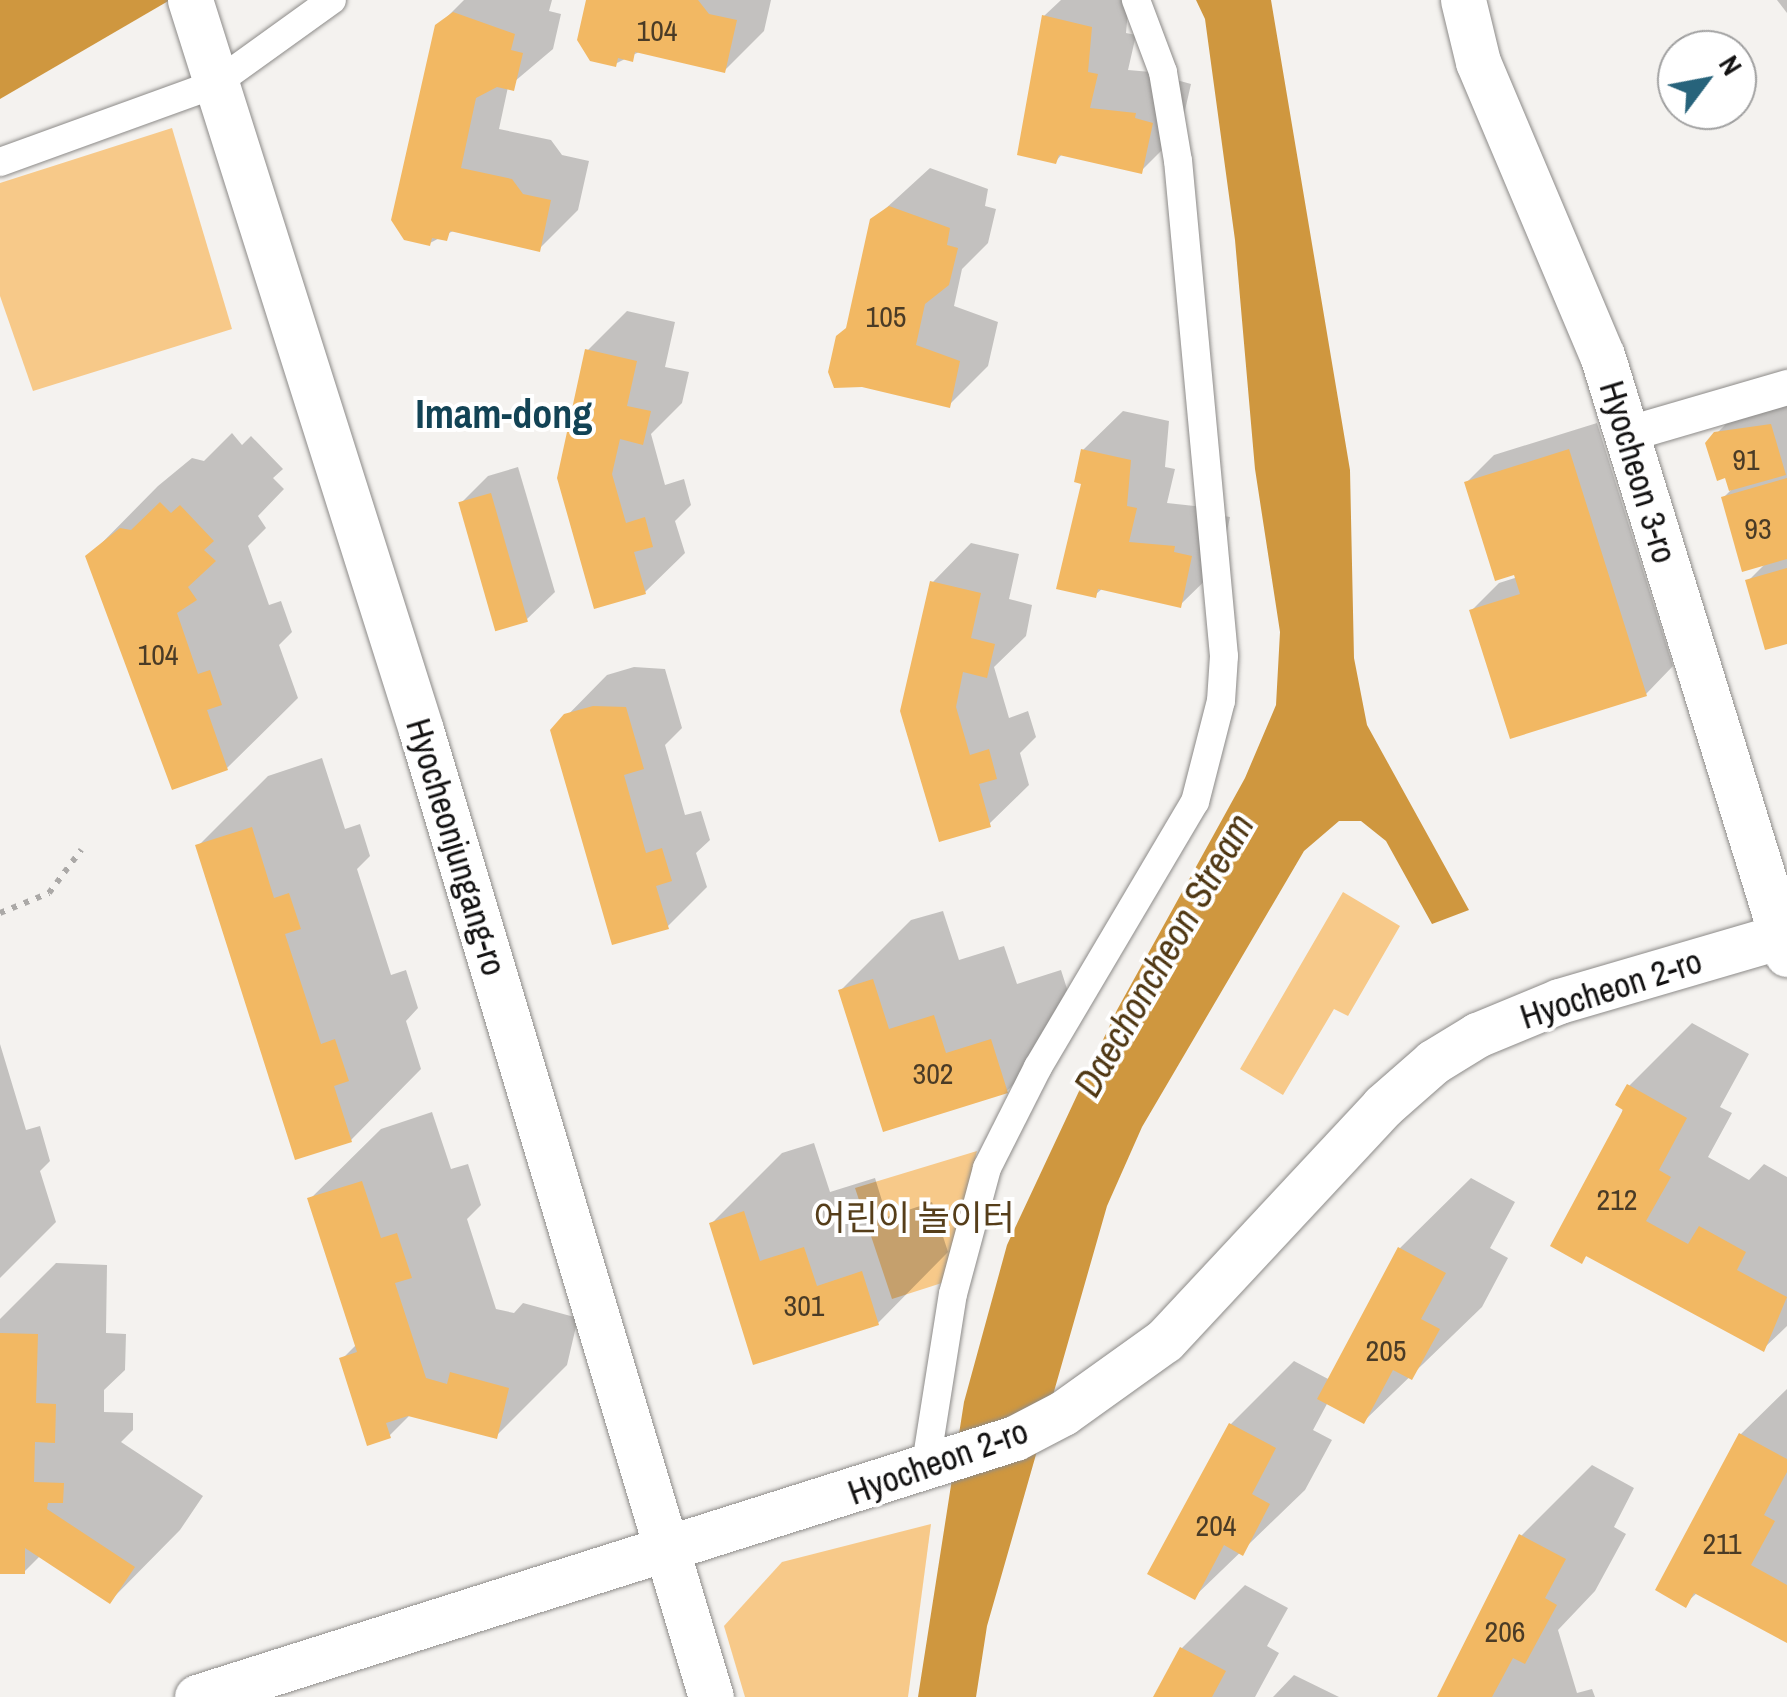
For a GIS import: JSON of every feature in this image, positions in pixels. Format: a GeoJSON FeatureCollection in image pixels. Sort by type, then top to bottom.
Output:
{"type":"FeatureCollection","features":[{"type":"Feature","properties":{"kind":"street","name":"Hyocheonjungang-ro"},"geometry":{"type":"LineString","coordinates":[[190,0],[421,730],[711,1697]]}},
{"type":"Feature","properties":{"kind":"street"},"geometry":{"type":"LineString","coordinates":[[0,162],[213,77],[332,0]]}},
{"type":"Feature","properties":{"kind":"street"},"geometry":{"type":"LineString","coordinates":[[925,1470],[953,1294],[987,1168],[1038,1067],[1195,802],[1221,701],[1224,656],[1178,162],[1163,72],[1136,0]]}},
{"type":"Feature","properties":{"kind":"street","name":"Hyocheon 3-ro"},"geometry":{"type":"LineString","coordinates":[[1463,0],[1478,62],[1602,356],[1785,941]]}},
{"type":"Feature","properties":{"kind":"street"},"geometry":{"type":"LineString","coordinates":[[1626,434],[1787,387]]}},
{"type":"Feature","properties":{"kind":"street","name":"Hyocheon 2-ro"},"geometry":{"type":"LineString","coordinates":[[196,1697],[666,1554],[1015,1438],[1116,1378],[1200,1306],[1383,1106],[1434,1062],[1477,1035],[1559,1001],[1785,941]]}},
{"type":"Feature","properties":{"kind":"path"},"geometry":{"type":"LineString","coordinates":[[0,912],[50,893],[81,850]]}},
{"type":"Feature","properties":{"kind":"green space"},"geometry":{"type":"Polygon","coordinates":[[[172,128],[232,329],[33,391],[0,296],[0,183],[172,128]]]}},
{"type":"Feature","properties":{"kind":"green space"},"geometry":{"type":"Polygon","coordinates":[[[1343,892],[1400,926],[1348,1016],[1334,1009],[1283,1095],[1240,1069],[1343,892]]]}},
{"type":"Feature","properties":{"kind":"green space","name":"어린이 놀이터"},"geometry":{"type":"Polygon","coordinates":[[[977,1151],[945,1282],[892,1299],[855,1188],[977,1151]]]}},
{"type":"Feature","properties":{"kind":"green space"},"geometry":{"type":"Polygon","coordinates":[[[931,1524],[908,1697],[745,1697],[724,1626],[782,1562],[931,1524]]]}},
{"type":"Feature","properties":{"kind":"water"},"geometry":{"type":"Polygon","coordinates":[[[0,0],[170,0],[0,99],[0,0]]]}},
{"type":"Feature","properties":{"kind":"water","name":"Daechoncheon Stream"},"geometry":{"type":"Polygon","coordinates":[[[1196,0],[1271,0],[1350,470],[1354,658],[1367,725],[1469,910],[1432,924],[1386,841],[1361,821],[1339,821],[1304,851],[1142,1127],[1107,1206],[987,1626],[976,1697],[918,1697],[964,1402],[1007,1245],[1117,1010],[1245,778],[1276,705],[1280,632],[1255,469],[1235,240],[1205,19],[1196,0]]]}},
{"type":"Feature","properties":{"kind":"building"},"geometry":{"type":"Polygon","coordinates":[[[586,0],[698,0],[709,14],[737,20],[725,73],[635,52],[633,62],[618,58],[616,67],[590,61],[577,40],[586,0]]]}},
{"type":"Feature","properties":{"kind":"building"},"geometry":{"type":"Polygon","coordinates":[[[453,12],[515,34],[511,50],[523,53],[514,91],[497,87],[476,98],[461,168],[512,179],[523,194],[551,200],[540,252],[450,231],[447,241],[432,238],[430,246],[404,240],[391,220],[435,25],[453,12]]]}},
{"type":"Feature","properties":{"kind":"building"},"geometry":{"type":"Polygon","coordinates":[[[1042,15],[1092,27],[1088,72],[1098,74],[1090,108],[1136,113],[1135,118],[1153,123],[1142,174],[1059,155],[1056,164],[1017,155],[1042,15]]]}},
{"type":"Feature","properties":{"kind":"building"},"geometry":{"type":"Polygon","coordinates":[[[889,206],[950,228],[947,245],[958,248],[949,285],[925,304],[916,345],[960,361],[950,408],[862,387],[834,388],[828,372],[836,336],[846,328],[870,219],[889,206]]]}},
{"type":"Feature","properties":{"kind":"building"},"geometry":{"type":"Polygon","coordinates":[[[585,349],[637,361],[627,406],[651,411],[643,445],[620,439],[612,474],[626,523],[645,517],[653,547],[634,552],[646,594],[594,609],[557,478],[585,349]]]}},
{"type":"Feature","properties":{"kind":"building"},"geometry":{"type":"Polygon","coordinates":[[[1771,424],[1786,475],[1729,491],[1725,478],[1717,481],[1705,443],[1714,432],[1771,424]]]}},
{"type":"Feature","properties":{"kind":"building"},"geometry":{"type":"Polygon","coordinates":[[[1081,449],[1131,460],[1127,506],[1137,508],[1129,542],[1175,546],[1174,552],[1192,556],[1181,608],[1098,589],[1096,598],[1056,589],[1081,484],[1074,482],[1081,449]]]}},
{"type":"Feature","properties":{"kind":"building"},"geometry":{"type":"Polygon","coordinates":[[[1569,449],[1647,696],[1510,739],[1469,610],[1520,594],[1514,575],[1495,581],[1464,482],[1569,449]]]}},
{"type":"Feature","properties":{"kind":"building"},"geometry":{"type":"Polygon","coordinates":[[[1787,478],[1787,559],[1742,572],[1721,497],[1787,478]]]}},
{"type":"Feature","properties":{"kind":"building"},"geometry":{"type":"Polygon","coordinates":[[[491,493],[528,622],[495,631],[458,502],[491,493]]]}},
{"type":"Feature","properties":{"kind":"building"},"geometry":{"type":"Polygon","coordinates":[[[160,502],[171,513],[180,505],[214,541],[204,550],[216,561],[188,587],[197,600],[177,613],[198,674],[210,670],[222,705],[207,710],[228,770],[172,790],[85,556],[120,528],[131,530],[160,502]]]}},
{"type":"Feature","properties":{"kind":"building"},"geometry":{"type":"Polygon","coordinates":[[[1787,568],[1787,644],[1765,650],[1745,580],[1787,568]]]}},
{"type":"Feature","properties":{"kind":"building"},"geometry":{"type":"Polygon","coordinates":[[[930,581],[981,593],[971,638],[995,644],[987,678],[963,672],[956,707],[970,755],[989,749],[997,779],[979,784],[991,827],[939,842],[900,711],[930,581]]]}},
{"type":"Feature","properties":{"kind":"building"},"geometry":{"type":"Polygon","coordinates":[[[593,706],[626,707],[644,769],[624,775],[646,853],[662,848],[672,881],[656,886],[669,929],[612,945],[550,730],[564,714],[593,706]]]}},
{"type":"Feature","properties":{"kind":"building"},"geometry":{"type":"Polygon","coordinates":[[[252,827],[274,898],[289,893],[301,929],[285,934],[321,1044],[335,1039],[349,1081],[334,1086],[352,1142],[295,1160],[195,845],[252,827]]]}},
{"type":"Feature","properties":{"kind":"building"},"geometry":{"type":"Polygon","coordinates":[[[873,979],[889,1029],[934,1015],[946,1053],[991,1039],[1008,1093],[883,1132],[838,990],[873,979]]]}},
{"type":"Feature","properties":{"kind":"building"},"geometry":{"type":"Polygon","coordinates":[[[1627,1084],[1687,1118],[1659,1170],[1671,1177],[1646,1221],[1688,1244],[1699,1226],[1746,1252],[1737,1270],[1787,1297],[1764,1352],[1586,1256],[1582,1264],[1550,1246],[1623,1110],[1615,1105],[1627,1084]]]}},
{"type":"Feature","properties":{"kind":"building"},"geometry":{"type":"Polygon","coordinates":[[[362,1181],[381,1238],[397,1233],[412,1278],[395,1283],[426,1378],[447,1384],[450,1372],[509,1388],[497,1439],[408,1416],[386,1423],[391,1438],[367,1446],[339,1358],[357,1352],[307,1198],[362,1181]]]}},
{"type":"Feature","properties":{"kind":"building"},"geometry":{"type":"Polygon","coordinates":[[[744,1211],[760,1261],[804,1247],[817,1286],[862,1271],[879,1325],[753,1365],[709,1223],[744,1211]]]}},
{"type":"Feature","properties":{"kind":"building"},"geometry":{"type":"Polygon","coordinates":[[[1398,1247],[1446,1273],[1421,1319],[1440,1329],[1412,1380],[1393,1370],[1364,1424],[1317,1399],[1398,1247]]]}},
{"type":"Feature","properties":{"kind":"building"},"geometry":{"type":"Polygon","coordinates":[[[0,1333],[38,1334],[36,1403],[56,1404],[55,1443],[35,1442],[34,1482],[64,1483],[63,1503],[48,1503],[47,1509],[135,1567],[110,1604],[25,1548],[25,1574],[0,1574],[0,1333]]]}},
{"type":"Feature","properties":{"kind":"building"},"geometry":{"type":"Polygon","coordinates":[[[1229,1423],[1276,1448],[1252,1494],[1270,1504],[1243,1556],[1224,1545],[1195,1600],[1147,1574],[1229,1423]]]}},
{"type":"Feature","properties":{"kind":"building"},"geometry":{"type":"Polygon","coordinates":[[[1739,1433],[1787,1459],[1787,1472],[1764,1515],[1775,1521],[1751,1565],[1787,1585],[1787,1643],[1694,1593],[1686,1608],[1655,1590],[1739,1433]]]}},
{"type":"Feature","properties":{"kind":"building"},"geometry":{"type":"Polygon","coordinates":[[[1519,1534],[1566,1559],[1545,1598],[1557,1605],[1525,1664],[1513,1658],[1492,1697],[1437,1697],[1519,1534]]]}},
{"type":"Feature","properties":{"kind":"building"},"geometry":{"type":"Polygon","coordinates":[[[1180,1647],[1226,1671],[1212,1697],[1153,1697],[1180,1647]]]}},
{"type":"Feature","properties":{"kind":"district","name":"Imam-dong"},"geometry":{"type":"Point","coordinates":[504,414]}}]}
